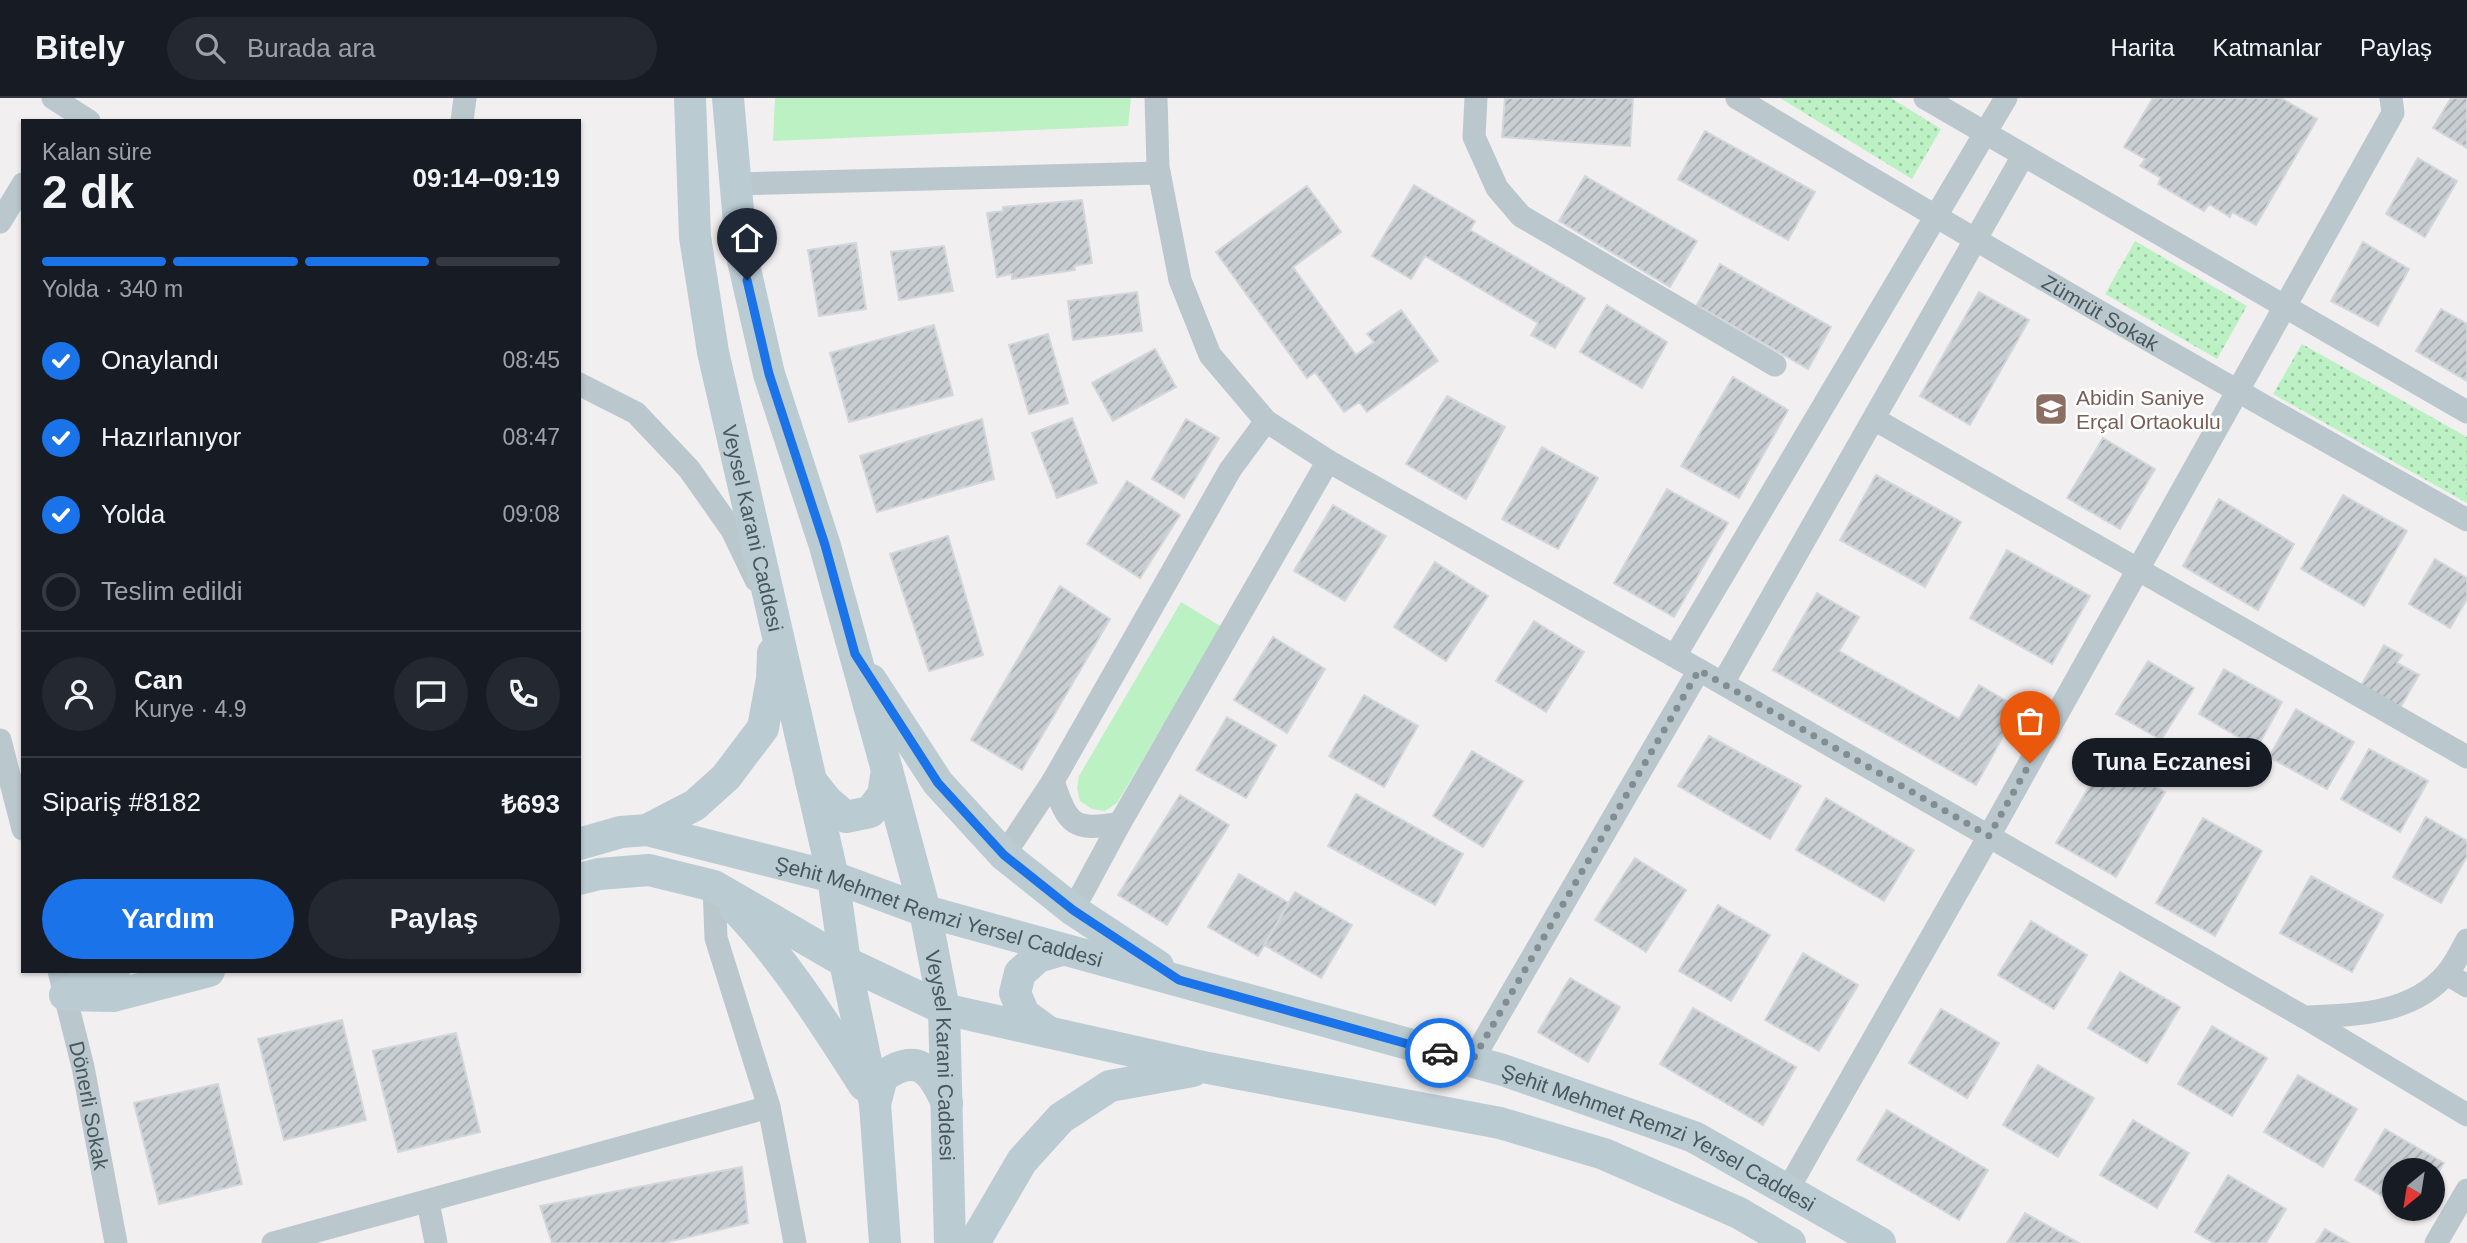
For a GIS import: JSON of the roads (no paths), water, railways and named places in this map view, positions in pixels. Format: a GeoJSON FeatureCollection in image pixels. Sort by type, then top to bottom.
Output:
{"type":"FeatureCollection","features":[{"type":"Feature","properties":{"kind":"main road","name":"Veysel Karani Caddesi"},"geometry":{"type":"LineString","coordinates":[[690,98],[695,237],[711,339],[833,877],[845,962],[875,1104],[885,1243]]}},
{"type":"Feature","properties":{"kind":"main road","name":"Veysel Karani Caddesi"},"geometry":{"type":"LineString","coordinates":[[728,98],[742,256],[769,374],[825,545],[925,911],[944,1009],[950,1243]]}},
{"type":"Feature","properties":{"kind":"main road"},"geometry":{"type":"LineString","coordinates":[[648,830],[695,805],[726,776],[762,728],[772,679],[775,620]]}},
{"type":"Feature","properties":{"kind":"main road"},"geometry":{"type":"LineString","coordinates":[[855,654],[938,783],[1004,855],[1073,910],[1179,980]]}},
{"type":"Feature","properties":{"kind":"main road"},"geometry":{"type":"LineString","coordinates":[[810,780],[828,802],[846,817],[870,813],[883,795],[887,770]]}},
{"type":"Feature","properties":{"kind":"main road","name":"Şehit Mehmet Remzi Yersel Caddesi"},"geometry":{"type":"LineString","coordinates":[[581,843],[621,832],[648,830],[833,877],[925,911],[1503,1070],[1694,1137],[1880,1243]]}},
{"type":"Feature","properties":{"kind":"main road","name":"Şehit Mehmet Remzi Yersel Caddesi"},"geometry":{"type":"LineString","coordinates":[[581,878],[599,874],[649,870],[715,886],[845,962],[944,1009],[1208,1068],[1500,1123],[1604,1154],[1739,1213],[1790,1243]]}},
{"type":"Feature","properties":{"kind":"main road"},"geometry":{"type":"LineString","coordinates":[[715,886],[759,933],[842,1051],[875,1104]]}},
{"type":"Feature","properties":{"kind":"main road"},"geometry":{"type":"LineString","coordinates":[[1049,1033],[1024,1014],[1015,993],[1020,973],[1038,957],[1062,950]]}},
{"type":"Feature","properties":{"kind":"main road"},"geometry":{"type":"LineString","coordinates":[[62,983],[107,973]]}},
{"type":"Feature","properties":{"kind":"main road"},"geometry":{"type":"LineString","coordinates":[[62,983],[113,996],[201,973]]}},
{"type":"Feature","properties":{"kind":"main road"},"geometry":{"type":"LineString","coordinates":[[875,1104],[882,1077],[898,1065],[919,1065],[936,1080],[947,1103]]}},
{"type":"Feature","properties":{"kind":"main road"},"geometry":{"type":"LineString","coordinates":[[974,1243],[1022,1161],[1061,1118],[1110,1086],[1208,1068]]}},
{"type":"Feature","properties":{"kind":"street"},"geometry":{"type":"LineString","coordinates":[[462,119],[465,98]]}},
{"type":"Feature","properties":{"kind":"street"},"geometry":{"type":"LineString","coordinates":[[1156,98],[1159,173],[1180,280],[1210,355],[1266,421],[1328,461],[1723,683],[2305,1017],[2467,1115]]}},
{"type":"Feature","properties":{"kind":"street"},"geometry":{"type":"LineString","coordinates":[[1476,98],[1474,137],[1497,188],[1521,216],[1775,365]]}},
{"type":"Feature","properties":{"kind":"street","name":"Zümrüt Sokak"},"geometry":{"type":"LineString","coordinates":[[1737,98],[1936,218],[2237,392],[2467,520]]}},
{"type":"Feature","properties":{"kind":"street"},"geometry":{"type":"LineString","coordinates":[[1925,98],[2467,412]]}},
{"type":"Feature","properties":{"kind":"street"},"geometry":{"type":"LineString","coordinates":[[1675,656],[2006,98]]}},
{"type":"Feature","properties":{"kind":"street"},"geometry":{"type":"LineString","coordinates":[[1787,1189],[1989,836],[2396,103]]}},
{"type":"Feature","properties":{"kind":"street"},"geometry":{"type":"LineString","coordinates":[[61,109],[84,119]]}},
{"type":"Feature","properties":{"kind":"street"},"geometry":{"type":"LineString","coordinates":[[1723,683],[2024,156]]}},
{"type":"Feature","properties":{"kind":"street"},"geometry":{"type":"LineString","coordinates":[[736,184],[1159,173]]}},
{"type":"Feature","properties":{"kind":"street"},"geometry":{"type":"LineString","coordinates":[[0,222],[21,187]]}},
{"type":"Feature","properties":{"kind":"street"},"geometry":{"type":"LineString","coordinates":[[581,384],[636,414],[689,468],[732,530],[775,620]]}},
{"type":"Feature","properties":{"kind":"street"},"geometry":{"type":"LineString","coordinates":[[1874,419],[2467,757]]}},
{"type":"Feature","properties":{"kind":"street"},"geometry":{"type":"LineString","coordinates":[[1004,855],[1053,781],[1230,470],[1266,421]]}},
{"type":"Feature","properties":{"kind":"street"},"geometry":{"type":"LineString","coordinates":[[1073,910],[1328,461]]}},
{"type":"Feature","properties":{"kind":"street"},"geometry":{"type":"LineString","coordinates":[[1472,1061],[1699,670]]}},
{"type":"Feature","properties":{"kind":"street"},"geometry":{"type":"LineString","coordinates":[[0,740],[21,821]]}},
{"type":"Feature","properties":{"kind":"street"},"geometry":{"type":"LineString","coordinates":[[1053,781],[1063,810],[1076,823],[1093,828],[1120,823]]}},
{"type":"Feature","properties":{"kind":"street"},"geometry":{"type":"LineString","coordinates":[[715,886],[716,938],[769,1107],[795,1243]]}},
{"type":"Feature","properties":{"kind":"street"},"geometry":{"type":"LineString","coordinates":[[2305,1017],[2363,1015],[2415,1000],[2447,974],[2467,940]]}},
{"type":"Feature","properties":{"kind":"street"},"geometry":{"type":"LineString","coordinates":[[2447,974],[2467,986]]}},
{"type":"Feature","properties":{"kind":"street","name":"Dönerli Sokak"},"geometry":{"type":"LineString","coordinates":[[62,983],[83,1067],[116,1243]]}},
{"type":"Feature","properties":{"kind":"street"},"geometry":{"type":"LineString","coordinates":[[273,1243],[769,1107]]}},
{"type":"Feature","properties":{"kind":"street"},"geometry":{"type":"LineString","coordinates":[[2436,1243],[2467,1190]]}},
{"type":"Feature","properties":{"kind":"street"},"geometry":{"type":"LineString","coordinates":[[428,1202],[436,1243]]}},
{"type":"Feature","properties":{"kind":"place","name":"Abidin Saniye Erçal Ortaokulu"},"geometry":{"type":"Point","coordinates":[2051,409]}},
{"type":"Feature","properties":{"kind":"place","name":"Tuna Eczanesi"},"geometry":{"type":"Point","coordinates":[2030,763]}}]}
